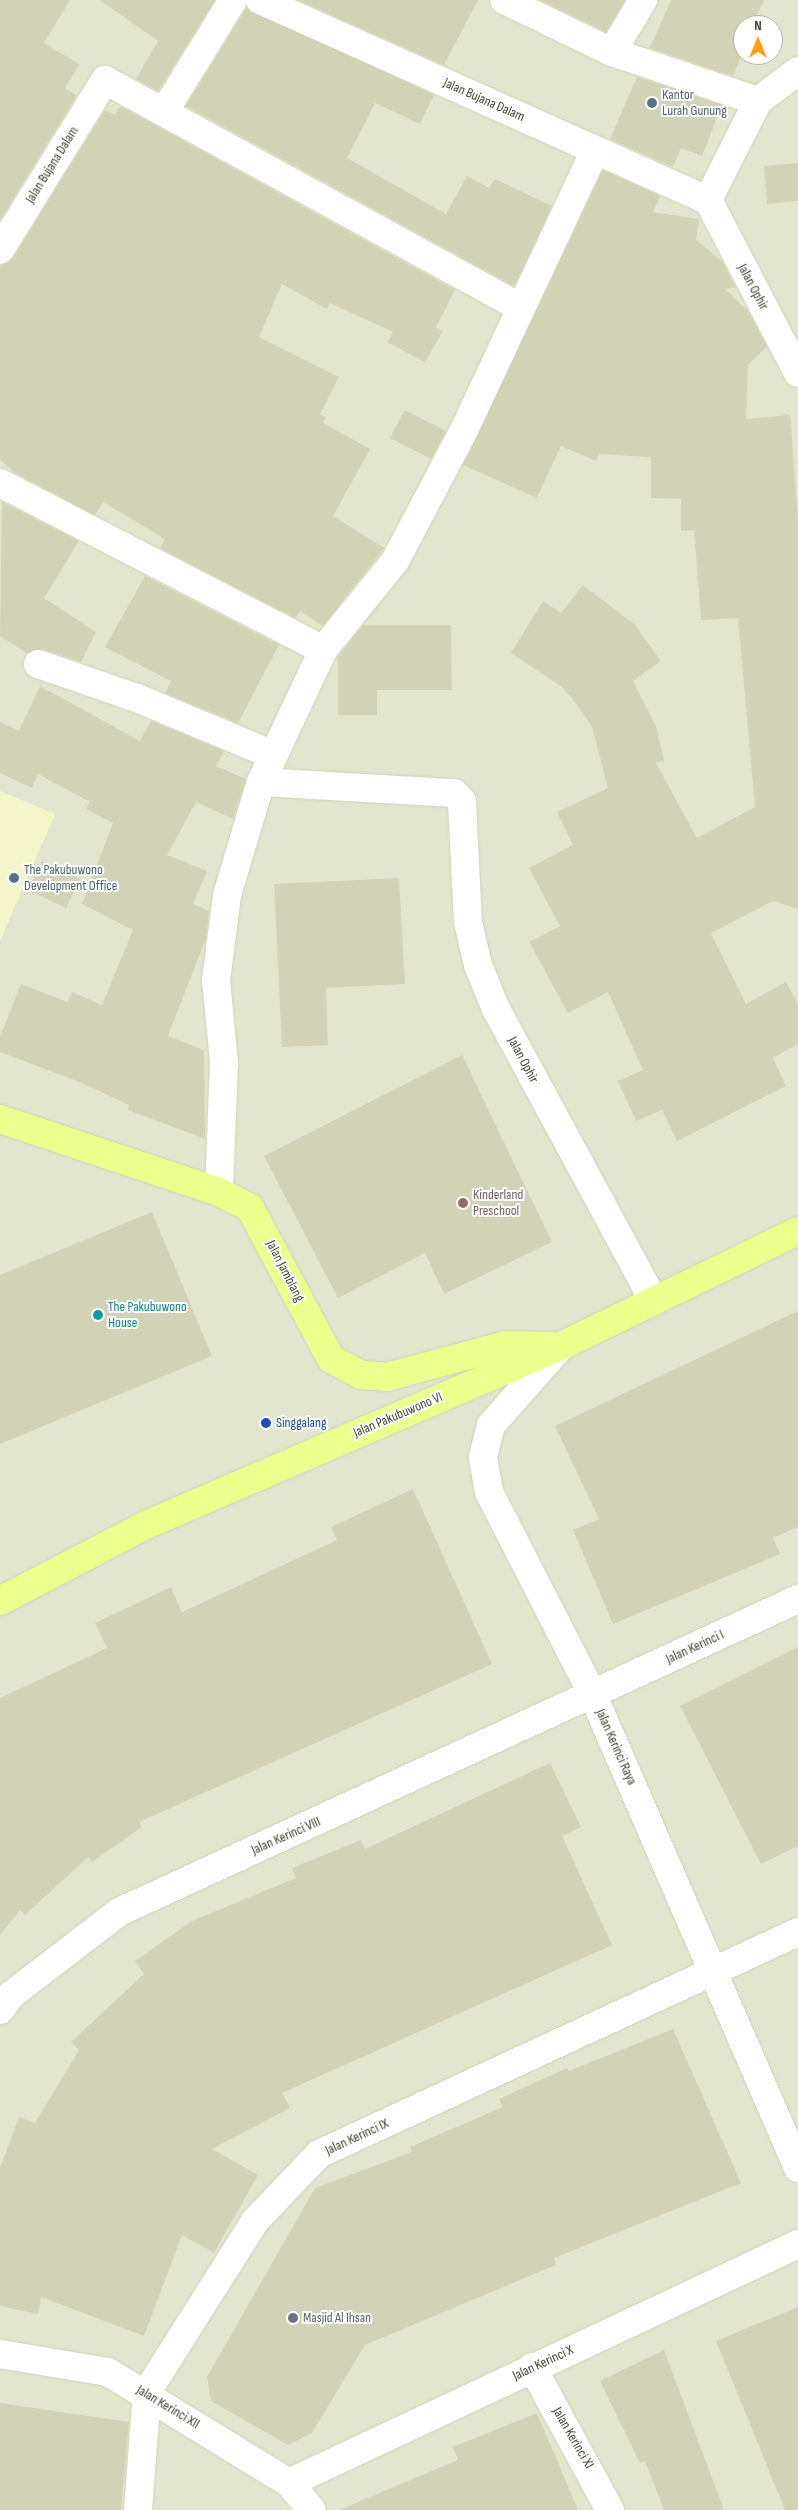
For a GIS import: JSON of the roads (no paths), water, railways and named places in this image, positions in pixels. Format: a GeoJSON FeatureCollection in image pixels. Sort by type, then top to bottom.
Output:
{"type":"FeatureCollection","features":[{"type":"Feature","properties":{"kind":"main road","name":"Jalan Jamblang"},"geometry":{"type":"LineString","coordinates":[[0,1119],[238,1199],[258,1218],[331,1359],[361,1375],[387,1378],[506,1345],[562,1346]]}},
{"type":"Feature","properties":{"kind":"main road","name":"Jalan Pakubuwono VI"},"geometry":{"type":"LineString","coordinates":[[0,1601],[148,1524],[562,1346],[652,1298],[798,1231]]}},
{"type":"Feature","properties":{"kind":"street"},"geometry":{"type":"LineString","coordinates":[[234,0],[164,112],[519,307]]}},
{"type":"Feature","properties":{"kind":"street","name":"Jalan Bujana Dalam"},"geometry":{"type":"LineString","coordinates":[[260,0],[708,200]]}},
{"type":"Feature","properties":{"kind":"street"},"geometry":{"type":"LineString","coordinates":[[504,0],[612,52],[758,101]]}},
{"type":"Feature","properties":{"kind":"street"},"geometry":{"type":"LineString","coordinates":[[612,52],[643,0]]}},
{"type":"Feature","properties":{"kind":"street"},"geometry":{"type":"LineString","coordinates":[[708,200],[758,101],[798,71]]}},
{"type":"Feature","properties":{"kind":"street","name":"Jalan Bujana Dalam"},"geometry":{"type":"LineString","coordinates":[[0,250],[104,80],[164,112]]}},
{"type":"Feature","properties":{"kind":"street"},"geometry":{"type":"LineString","coordinates":[[219,1192],[224,1062],[216,980],[227,896],[261,782],[323,650],[395,561],[465,428],[519,307],[595,150]]}},
{"type":"Feature","properties":{"kind":"street","name":"Jalan Ophir"},"geometry":{"type":"LineString","coordinates":[[708,200],[798,373]]}},
{"type":"Feature","properties":{"kind":"street"},"geometry":{"type":"LineString","coordinates":[[0,483],[323,650]]}},
{"type":"Feature","properties":{"kind":"street"},"geometry":{"type":"LineString","coordinates":[[38,664],[137,698],[272,756]]}},
{"type":"Feature","properties":{"kind":"street","name":"Jalan Ophir"},"geometry":{"type":"LineString","coordinates":[[261,782],[454,793],[462,801],[468,922],[478,966],[496,1009],[652,1298]]}},
{"type":"Feature","properties":{"kind":"street","name":"Jalan Kerinci Raya"},"geometry":{"type":"LineString","coordinates":[[562,1346],[491,1424],[483,1458],[489,1492],[592,1693],[714,1970],[798,2168]]}},
{"type":"Feature","properties":{"kind":"street","name":"Jalan Kerinci I"},"geometry":{"type":"LineString","coordinates":[[592,1693],[798,1598]]}},
{"type":"Feature","properties":{"kind":"street","name":"Jalan Kerinci VIII"},"geometry":{"type":"LineString","coordinates":[[0,2010],[11,1995],[119,1912],[592,1693]]}},
{"type":"Feature","properties":{"kind":"street","name":"Jalan Kerinci IX"},"geometry":{"type":"LineString","coordinates":[[138,2510],[147,2392],[255,2221],[319,2154],[798,1932]]}},
{"type":"Feature","properties":{"kind":"street","name":"Jalan Kerinci X"},"geometry":{"type":"LineString","coordinates":[[289,2483],[532,2367],[798,2244]]}},
{"type":"Feature","properties":{"kind":"street","name":"Jalan Kerinci XII"},"geometry":{"type":"LineString","coordinates":[[0,2354],[108,2372],[147,2392],[289,2483],[312,2510]]}},
{"type":"Feature","properties":{"kind":"street","name":"Jalan Kerinci XI"},"geometry":{"type":"LineString","coordinates":[[532,2367],[610,2510]]}},
{"type":"Feature","properties":{"kind":"place","name":"Kantor Lurah Gunung"},"geometry":{"type":"Point","coordinates":[652,103]}},
{"type":"Feature","properties":{"kind":"place","name":"The Pakubuwono Development Office"},"geometry":{"type":"Point","coordinates":[14,878]}},
{"type":"Feature","properties":{"kind":"place","name":"Kinderland Preschool"},"geometry":{"type":"Point","coordinates":[463,1203]}},
{"type":"Feature","properties":{"kind":"place","name":"The Pakubuwono House"},"geometry":{"type":"Point","coordinates":[98,1315]}},
{"type":"Feature","properties":{"kind":"place","name":"Singgalang"},"geometry":{"type":"Point","coordinates":[266,1423]}},
{"type":"Feature","properties":{"kind":"place","name":"Masjid Al Ihsan"},"geometry":{"type":"Point","coordinates":[293,2318]}}]}
